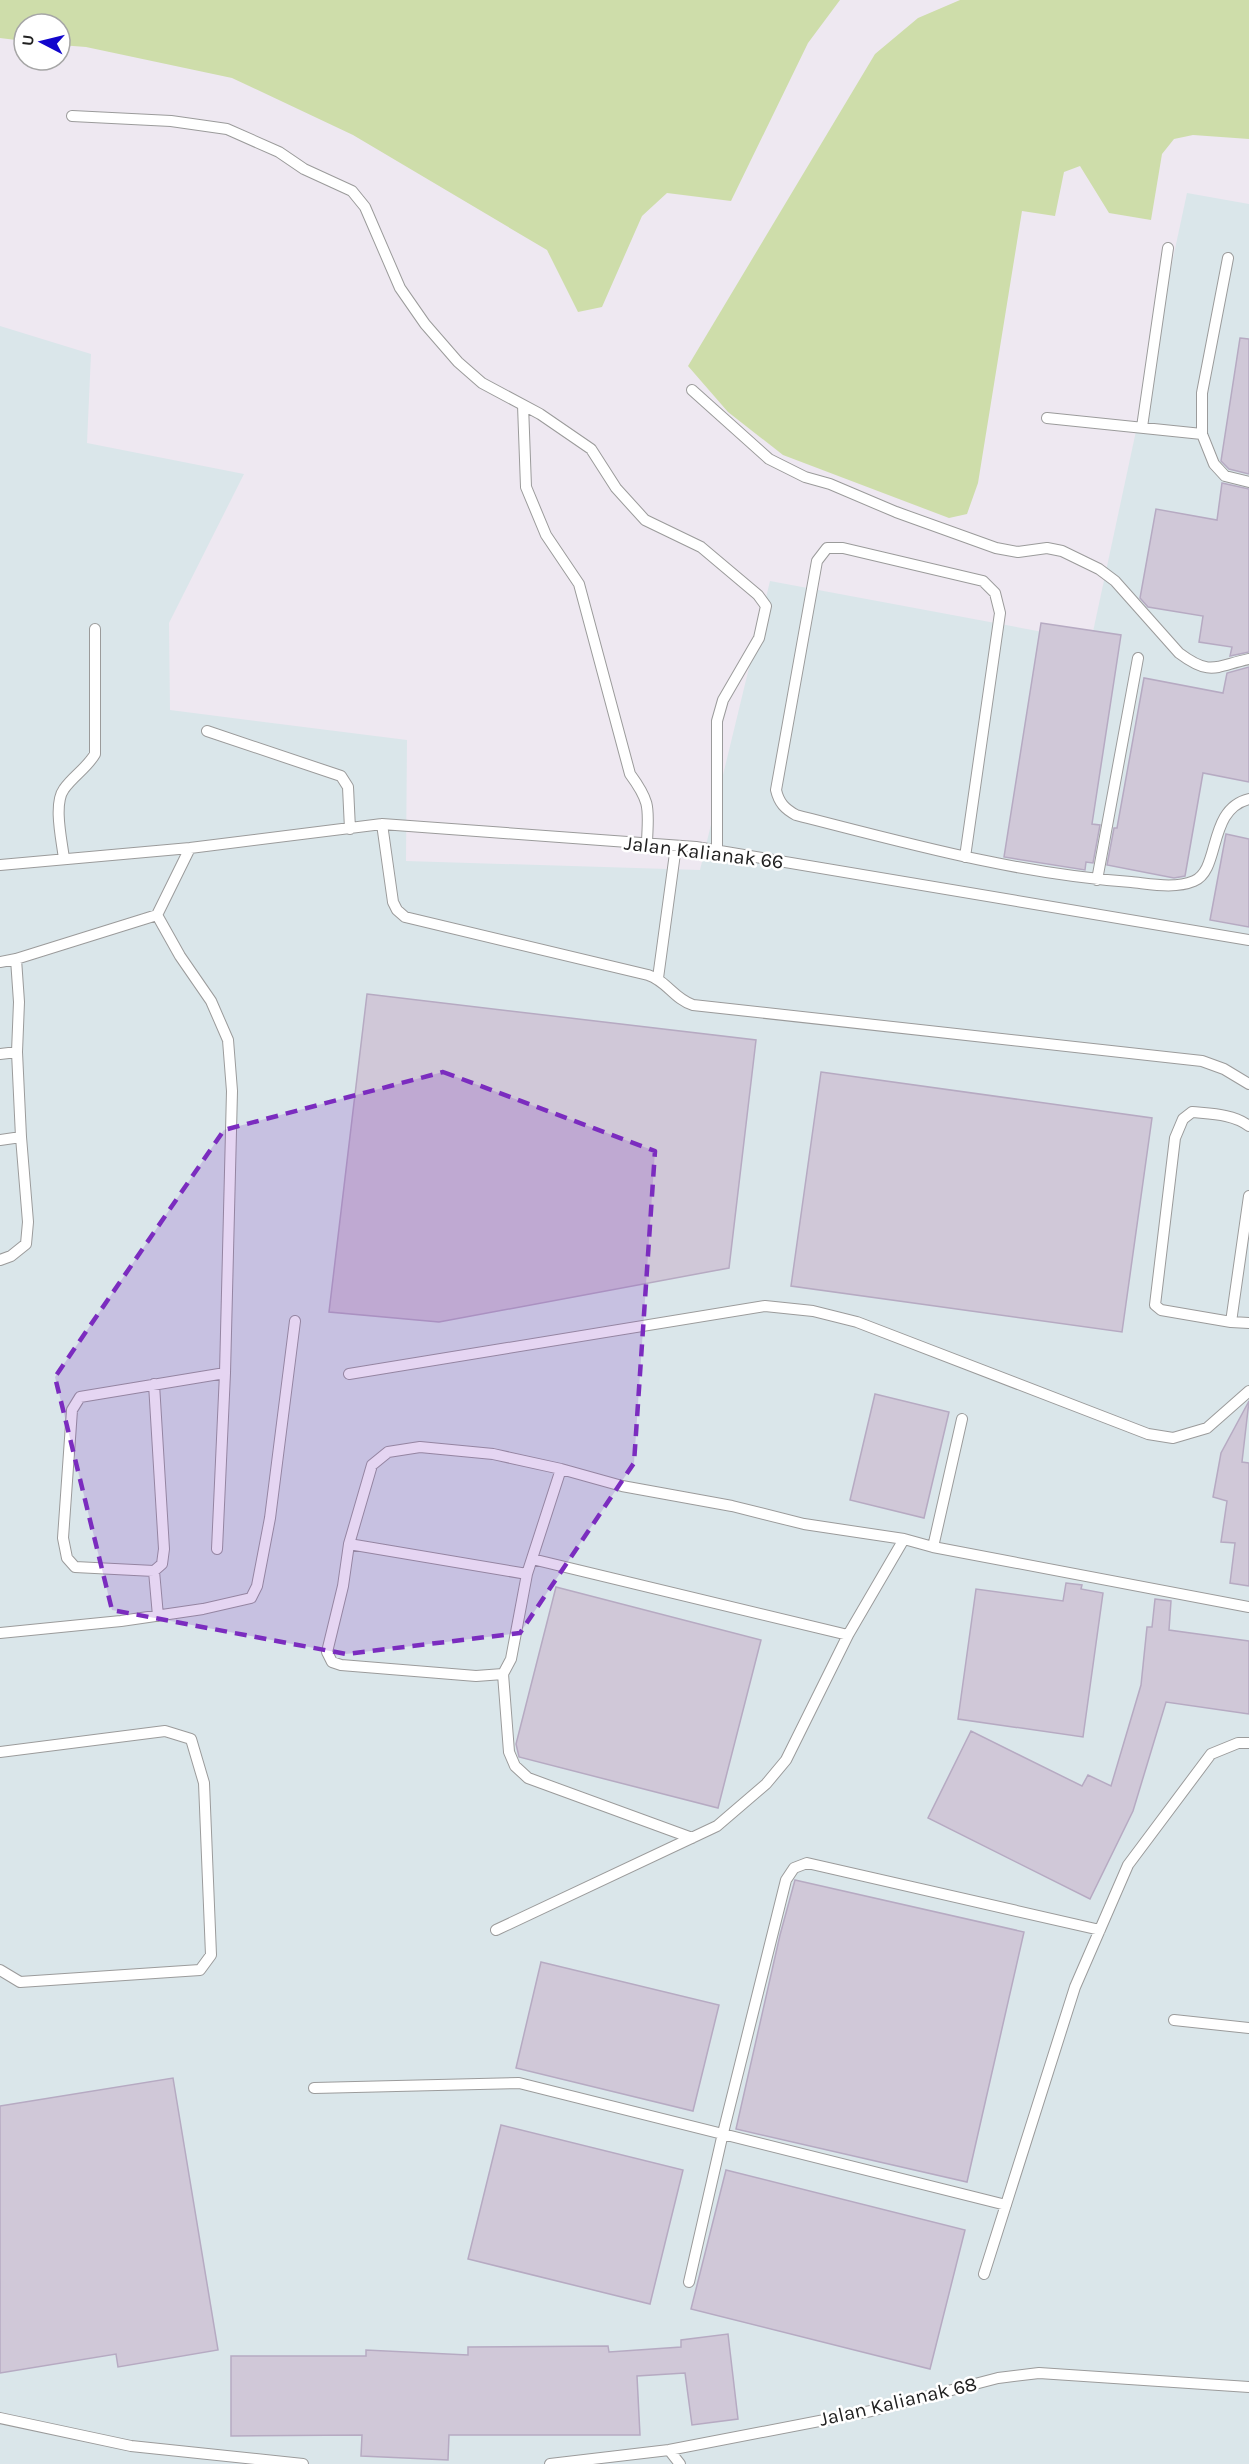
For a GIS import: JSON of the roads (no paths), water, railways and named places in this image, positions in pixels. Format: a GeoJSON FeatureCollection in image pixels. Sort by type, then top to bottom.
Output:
{"type":"FeatureCollection","features":[{"type":"Feature","properties":{"kind":"lane"},"geometry":{"type":"LineString","coordinates":[[72,116],[162,121],[227,129],[279,152],[304,169],[352,191],[365,207],[400,288],[425,324],[458,362],[482,383],[523,405],[591,448],[616,488],[645,520],[700,548],[758,596],[766,606],[759,638],[723,700],[717,721],[717,851]]}},
{"type":"Feature","properties":{"kind":"lane"},"geometry":{"type":"LineString","coordinates":[[1142,427],[1168,248]]}},
{"type":"Feature","properties":{"kind":"lane"},"geometry":{"type":"LineString","coordinates":[[1228,258],[1202,393],[1202,434],[1214,464],[1225,476],[1249,482]]}},
{"type":"Feature","properties":{"kind":"lane"},"geometry":{"type":"LineString","coordinates":[[692,390],[770,459],[805,477],[830,484],[896,512],[996,549],[1017,552],[1047,548],[1062,551],[1099,569],[1115,581],[1179,653],[1189,661],[1217,669],[1249,659]]}},
{"type":"Feature","properties":{"kind":"lane"},"geometry":{"type":"LineString","coordinates":[[523,405],[526,487],[546,535],[579,584],[630,774],[643,791],[648,804],[647,843]]}},
{"type":"Feature","properties":{"kind":"lane"},"geometry":{"type":"LineString","coordinates":[[1047,418],[1202,434]]}},
{"type":"Feature","properties":{"kind":"lane"},"geometry":{"type":"LineString","coordinates":[[964,857],[1000,613],[995,593],[983,581],[843,548],[827,548],[817,561],[776,790],[781,804],[796,815],[964,857],[1097,880],[1174,886],[1196,881],[1204,871],[1225,814],[1240,801],[1249,799]]}},
{"type":"Feature","properties":{"kind":"lane"},"geometry":{"type":"LineString","coordinates":[[64,859],[58,803],[63,790],[90,763],[95,754],[95,629]]}},
{"type":"Feature","properties":{"kind":"lane"},"geometry":{"type":"LineString","coordinates":[[1097,880],[1138,658]]}},
{"type":"Feature","properties":{"kind":"lane"},"geometry":{"type":"LineString","coordinates":[[207,731],[341,776],[348,787],[350,829]]}},
{"type":"Feature","properties":{"kind":"lane"},"geometry":{"type":"LineString","coordinates":[[382,824],[393,902],[397,910],[405,917],[658,978],[677,998],[693,1005],[1202,1061],[1224,1069],[1249,1084]]}},
{"type":"Feature","properties":{"kind":"lane","name":"Jalan Kalianak 66"},"geometry":{"type":"LineString","coordinates":[[0,865],[190,848],[382,824],[647,843],[717,851],[1249,940]]}},
{"type":"Feature","properties":{"kind":"lane"},"geometry":{"type":"LineString","coordinates":[[658,978],[676,846]]}},
{"type":"Feature","properties":{"kind":"lane"},"geometry":{"type":"LineString","coordinates":[[0,962],[16,960],[157,915],[190,848]]}},
{"type":"Feature","properties":{"kind":"lane"},"geometry":{"type":"LineString","coordinates":[[157,915],[180,956],[211,1001],[228,1040],[232,1091],[218,1549]]}},
{"type":"Feature","properties":{"kind":"lane"},"geometry":{"type":"LineString","coordinates":[[0,1260],[11,1256],[26,1244],[28,1222],[17,1052],[19,1002],[16,960]]}},
{"type":"Feature","properties":{"kind":"lane"},"geometry":{"type":"LineString","coordinates":[[0,1054],[17,1052]]}},
{"type":"Feature","properties":{"kind":"lane"},"geometry":{"type":"LineString","coordinates":[[1249,1126],[1226,1116],[1192,1112],[1183,1119],[1175,1138],[1155,1305],[1161,1310],[1249,1323]]}},
{"type":"Feature","properties":{"kind":"lane"},"geometry":{"type":"LineString","coordinates":[[0,1140],[21,1137]]}},
{"type":"Feature","properties":{"kind":"lane"},"geometry":{"type":"LineString","coordinates":[[1231,1322],[1249,1196]]}},
{"type":"Feature","properties":{"kind":"lane"},"geometry":{"type":"LineString","coordinates":[[350,1374],[765,1306],[813,1311],[857,1322],[1156,1436],[1173,1438],[1207,1428],[1249,1391]]}},
{"type":"Feature","properties":{"kind":"lane"},"geometry":{"type":"LineString","coordinates":[[0,1633],[158,1616],[251,1598],[257,1586],[270,1518],[295,1321]]}},
{"type":"Feature","properties":{"kind":"lane"},"geometry":{"type":"LineString","coordinates":[[154,1384],[165,1549],[162,1564],[154,1572],[75,1567],[67,1558],[63,1538],[72,1410],[80,1397],[154,1384],[225,1373]]}},
{"type":"Feature","properties":{"kind":"lane"},"geometry":{"type":"LineString","coordinates":[[933,1547],[962,1419]]}},
{"type":"Feature","properties":{"kind":"lane"},"geometry":{"type":"LineString","coordinates":[[503,1674],[476,1676],[341,1665],[332,1662],[327,1652],[343,1586],[349,1544],[372,1465],[388,1452],[420,1447],[493,1454],[561,1468],[622,1486],[732,1506],[804,1524],[904,1539],[933,1547],[1249,1607]]}},
{"type":"Feature","properties":{"kind":"lane"},"geometry":{"type":"LineString","coordinates":[[561,1468],[527,1574],[511,1659],[503,1674],[509,1752],[515,1766],[528,1778],[692,1838]]}},
{"type":"Feature","properties":{"kind":"lane"},"geometry":{"type":"LineString","coordinates":[[496,1930],[717,1826],[766,1784],[786,1760],[849,1635],[904,1539]]}},
{"type":"Feature","properties":{"kind":"lane"},"geometry":{"type":"LineString","coordinates":[[349,1544],[527,1574]]}},
{"type":"Feature","properties":{"kind":"lane"},"geometry":{"type":"LineString","coordinates":[[532,1559],[849,1635]]}},
{"type":"Feature","properties":{"kind":"lane"},"geometry":{"type":"LineString","coordinates":[[154,1572],[158,1616]]}},
{"type":"Feature","properties":{"kind":"lane"},"geometry":{"type":"LineString","coordinates":[[0,1752],[165,1731],[191,1739],[204,1782],[211,1955],[200,1970],[20,1982],[0,1970]]}},
{"type":"Feature","properties":{"kind":"lane"},"geometry":{"type":"LineString","coordinates":[[984,2274],[1075,1987],[1128,1865],[1211,1754],[1238,1743],[1249,1743]]}},
{"type":"Feature","properties":{"kind":"lane"},"geometry":{"type":"LineString","coordinates":[[689,2282],[723,2133],[786,1880],[794,1868],[807,1863],[1100,1930]]}},
{"type":"Feature","properties":{"kind":"lane"},"geometry":{"type":"LineString","coordinates":[[1174,2020],[1249,2028]]}},
{"type":"Feature","properties":{"kind":"lane"},"geometry":{"type":"LineString","coordinates":[[314,2088],[519,2083],[1006,2205]]}},
{"type":"Feature","properties":{"kind":"lane","name":"Jalan Kalianak 68"},"geometry":{"type":"LineString","coordinates":[[550,2464],[669,2450],[871,2410],[998,2378],[1039,2373],[1249,2387]]}},
{"type":"Feature","properties":{"kind":"lane"},"geometry":{"type":"LineString","coordinates":[[0,2418],[131,2446],[303,2464]]}},
{"type":"Feature","properties":{"kind":"lane"},"geometry":{"type":"LineString","coordinates":[[669,2450],[680,2464]]}}]}
